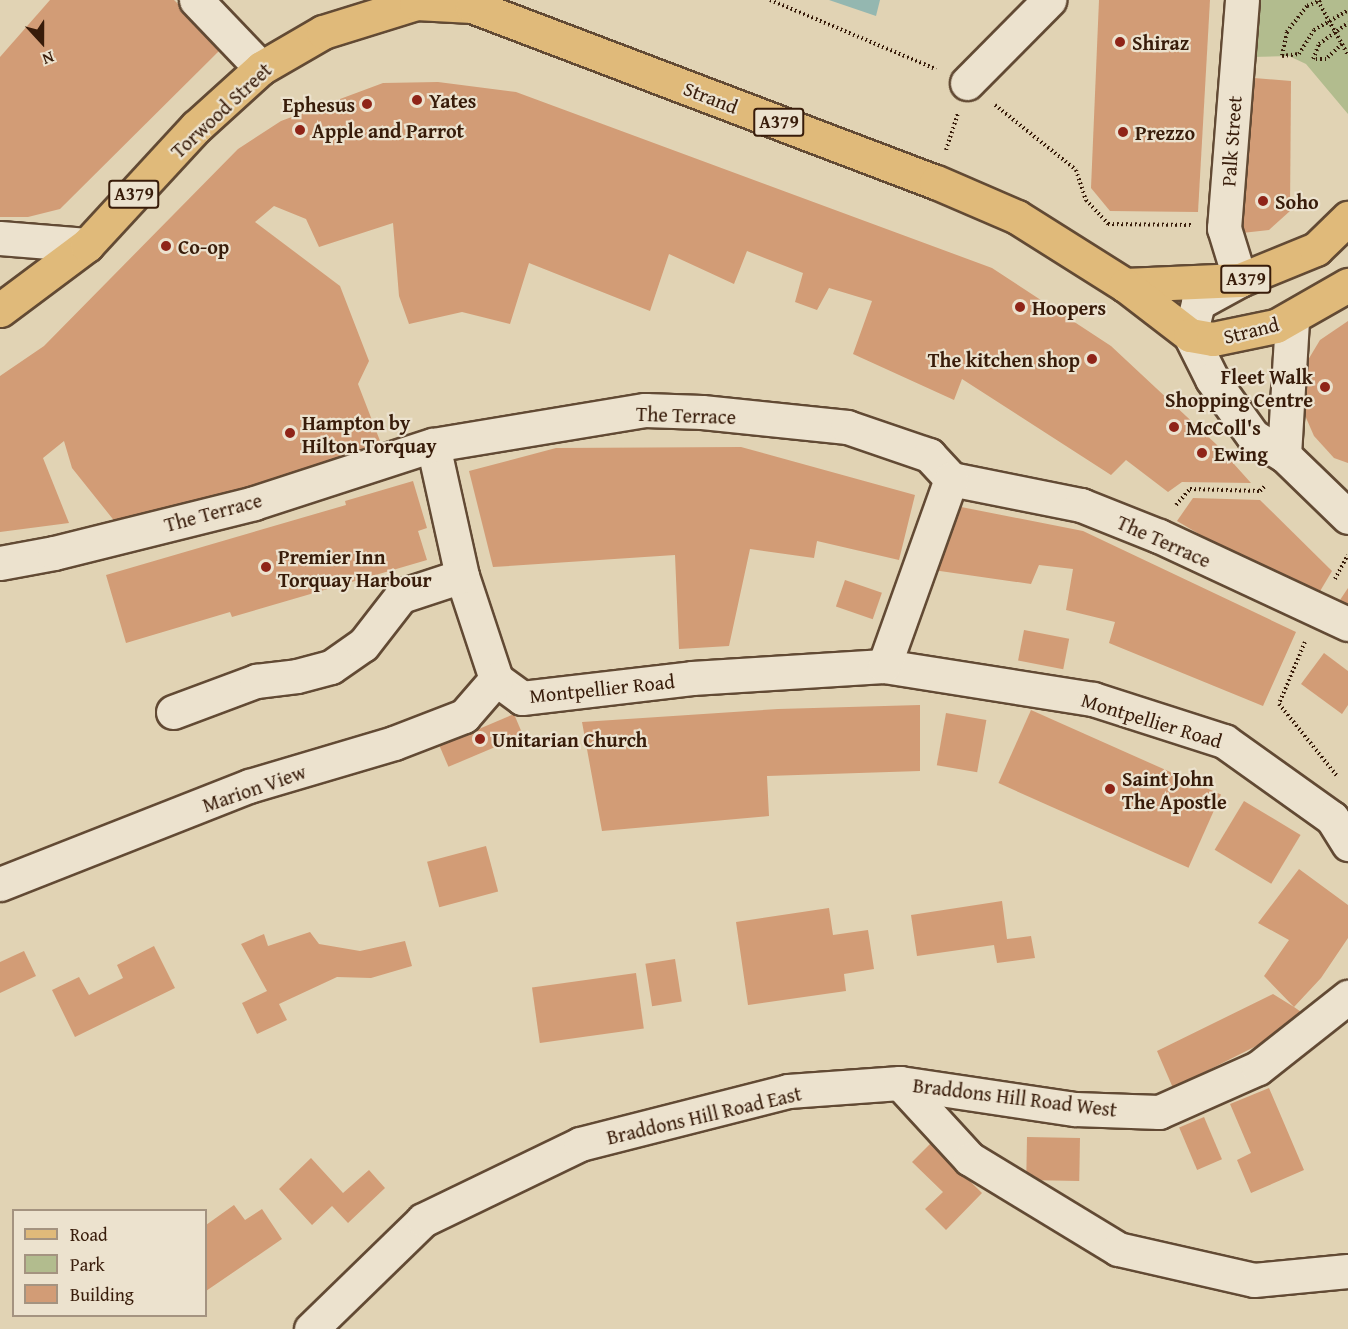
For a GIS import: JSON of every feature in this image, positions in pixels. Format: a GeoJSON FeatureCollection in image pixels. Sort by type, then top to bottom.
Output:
{"type":"FeatureCollection","features":[{"type":"Feature","properties":{"kind":"main road","name":"Torwood Street"},"geometry":{"type":"LineString","coordinates":[[0,310],[87,244],[196,128],[261,68],[362,9],[416,3]]}},
{"type":"Feature","properties":{"kind":"main road","name":"Strand"},"geometry":{"type":"LineString","coordinates":[[416,3],[472,6],[936,182],[1017,218],[1125,285],[1190,335],[1212,339],[1241,335],[1292,320],[1348,285]]}},
{"type":"Feature","properties":{"kind":"main road","name":"A379"},"geometry":{"type":"LineString","coordinates":[[1125,285],[1240,280],[1316,249],[1348,218]]}},
{"type":"Feature","properties":{"kind":"street"},"geometry":{"type":"LineString","coordinates":[[196,0],[261,68]]}},
{"type":"Feature","properties":{"kind":"street"},"geometry":{"type":"LineString","coordinates":[[967,83],[1048,0]]}},
{"type":"Feature","properties":{"kind":"street","name":"Palk Street"},"geometry":{"type":"LineString","coordinates":[[1240,280],[1224,228],[1242,0]]}},
{"type":"Feature","properties":{"kind":"street"},"geometry":{"type":"LineString","coordinates":[[0,238],[87,244]]}},
{"type":"Feature","properties":{"kind":"street"},"geometry":{"type":"LineString","coordinates":[[1240,280],[1198,303],[1190,335],[1212,379],[1253,436],[1287,458],[1348,517]]}},
{"type":"Feature","properties":{"kind":"street"},"geometry":{"type":"LineString","coordinates":[[1287,458],[1292,320]]}},
{"type":"Feature","properties":{"kind":"street","name":"The Terrace"},"geometry":{"type":"LineString","coordinates":[[0,563],[54,554],[254,503],[433,445],[645,410],[702,412],[847,427],[929,455],[951,479],[1081,505],[1151,533],[1348,624]]}},
{"type":"Feature","properties":{"kind":"street"},"geometry":{"type":"LineString","coordinates":[[433,445],[466,587],[496,679]]}},
{"type":"Feature","properties":{"kind":"street"},"geometry":{"type":"LineString","coordinates":[[884,666],[951,479]]}},
{"type":"Feature","properties":{"kind":"street"},"geometry":{"type":"LineString","coordinates":[[173,712],[256,681],[330,667],[363,645],[401,597],[466,587]]}},
{"type":"Feature","properties":{"kind":"street","name":"Montpellier Road"},"geometry":{"type":"LineString","coordinates":[[496,679],[522,698],[692,678],[884,666],[1094,699],[1224,741],[1340,831]]}},
{"type":"Feature","properties":{"kind":"street","name":"Marion View"},"geometry":{"type":"LineString","coordinates":[[0,884],[249,786],[394,742],[464,716],[496,679]]}},
{"type":"Feature","properties":{"kind":"street","name":"Braddons Hill Road West"},"geometry":{"type":"LineString","coordinates":[[900,1083],[1075,1109],[1159,1112],[1258,1068],[1348,997]]}},
{"type":"Feature","properties":{"kind":"street"},"geometry":{"type":"LineString","coordinates":[[900,1083],[970,1159],[1118,1249],[1254,1280],[1348,1271]]}},
{"type":"Feature","properties":{"kind":"street","name":"Braddons Hill Road East"},"geometry":{"type":"LineString","coordinates":[[312,1329],[423,1220],[580,1144],[788,1091],[900,1083]]}},
{"type":"Feature","properties":{"kind":"path"},"geometry":{"type":"LineString","coordinates":[[770,0],[867,37],[967,83],[1076,170],[1086,200],[1108,224],[1186,224]]}},
{"type":"Feature","properties":{"kind":"path"},"geometry":{"type":"LineString","coordinates":[[1348,10],[1328,19],[1314,30],[1299,54],[1282,56],[1287,32],[1307,6],[1319,0],[1328,19],[1348,55]]}},
{"type":"Feature","properties":{"kind":"path"},"geometry":{"type":"LineString","coordinates":[[1342,44],[1326,59],[1313,60],[1319,44],[1335,30],[1348,23]]}},
{"type":"Feature","properties":{"kind":"path"},"geometry":{"type":"LineString","coordinates":[[1151,533],[1190,489],[1260,490],[1287,458]]}},
{"type":"Feature","properties":{"kind":"path"},"geometry":{"type":"LineString","coordinates":[[1317,611],[1279,704],[1345,784],[1340,831]]}},
{"type":"Feature","properties":{"kind":"green space"},"geometry":{"type":"Polygon","coordinates":[[[1257,0],[1348,0],[1348,114],[1306,64],[1289,56],[1252,57],[1257,0]]]}},
{"type":"Feature","properties":{"kind":"water"},"geometry":{"type":"Polygon","coordinates":[[[829,0],[880,0],[876,16],[829,0]]]}},
{"type":"Feature","properties":{"kind":"building"},"geometry":{"type":"Polygon","coordinates":[[[50,0],[174,0],[223,47],[60,209],[28,217],[0,217],[0,57],[50,0]]]}},
{"type":"Feature","properties":{"kind":"building"},"geometry":{"type":"Polygon","coordinates":[[[1099,0],[1210,0],[1198,212],[1110,211],[1091,188],[1099,0]]]}},
{"type":"Feature","properties":{"kind":"building"},"geometry":{"type":"Polygon","coordinates":[[[1254,78],[1291,81],[1290,211],[1269,230],[1242,233],[1254,78]]]}},
{"type":"Feature","properties":{"kind":"building"},"geometry":{"type":"Polygon","coordinates":[[[438,82],[516,92],[992,268],[1111,346],[1216,444],[1251,483],[1182,482],[1168,492],[1126,460],[1111,475],[962,379],[954,400],[853,354],[872,301],[829,288],[817,310],[795,302],[803,273],[747,251],[734,284],[669,254],[650,311],[529,263],[510,324],[462,312],[409,324],[399,296],[393,223],[319,247],[306,219],[274,206],[255,222],[340,286],[369,361],[358,384],[382,446],[250,489],[116,523],[72,468],[64,441],[43,458],[69,523],[0,532],[0,376],[44,346],[238,149],[281,121],[383,83],[438,82]]]}},
{"type":"Feature","properties":{"kind":"building","name":"Fleet Walk Shopping Centre"},"geometry":{"type":"Polygon","coordinates":[[[1348,321],[1348,463],[1334,458],[1314,436],[1300,404],[1302,370],[1320,340],[1348,321]]]}},
{"type":"Feature","properties":{"kind":"building"},"geometry":{"type":"Polygon","coordinates":[[[741,447],[915,495],[899,560],[817,541],[814,558],[750,549],[729,646],[679,649],[675,555],[493,567],[469,471],[556,448],[741,447]]]}},
{"type":"Feature","properties":{"kind":"building","name":"Premier Inn Torquay Harbour"},"geometry":{"type":"Polygon","coordinates":[[[413,481],[427,528],[418,531],[427,560],[232,617],[230,612],[126,643],[106,575],[346,505],[345,501],[413,481]]]}},
{"type":"Feature","properties":{"kind":"building"},"geometry":{"type":"Polygon","coordinates":[[[1193,498],[1260,500],[1332,571],[1316,598],[1268,575],[1177,521],[1193,498]]]}},
{"type":"Feature","properties":{"kind":"building"},"geometry":{"type":"Polygon","coordinates":[[[956,506],[1083,531],[1296,632],[1263,706],[1109,643],[1115,622],[1066,610],[1073,569],[1039,565],[1031,584],[933,570],[956,506]]]}},
{"type":"Feature","properties":{"kind":"building"},"geometry":{"type":"Polygon","coordinates":[[[845,580],[882,593],[873,619],[836,606],[845,580]]]}},
{"type":"Feature","properties":{"kind":"building"},"geometry":{"type":"Polygon","coordinates":[[[1348,588],[1348,619],[1332,612],[1348,588]]]}},
{"type":"Feature","properties":{"kind":"building"},"geometry":{"type":"Polygon","coordinates":[[[1024,630],[1069,639],[1063,669],[1018,660],[1024,630]]]}},
{"type":"Feature","properties":{"kind":"building"},"geometry":{"type":"Polygon","coordinates":[[[1324,653],[1348,671],[1348,705],[1342,714],[1301,684],[1324,653]]]}},
{"type":"Feature","properties":{"kind":"building"},"geometry":{"type":"Polygon","coordinates":[[[920,705],[920,771],[767,776],[769,816],[602,831],[582,722],[778,709],[920,705]]]}},
{"type":"Feature","properties":{"kind":"building","name":"Saint John The Apostle"},"geometry":{"type":"Polygon","coordinates":[[[1031,710],[1221,795],[1188,868],[998,783],[1031,710]]]}},
{"type":"Feature","properties":{"kind":"building"},"geometry":{"type":"Polygon","coordinates":[[[946,713],[986,720],[977,772],[937,765],[946,713]]]}},
{"type":"Feature","properties":{"kind":"building","name":"Unitarian Church"},"geometry":{"type":"Polygon","coordinates":[[[514,714],[523,735],[448,767],[439,746],[514,714]]]}},
{"type":"Feature","properties":{"kind":"building"},"geometry":{"type":"Polygon","coordinates":[[[1244,801],[1301,835],[1271,884],[1215,850],[1244,801]]]}},
{"type":"Feature","properties":{"kind":"building"},"geometry":{"type":"Polygon","coordinates":[[[486,846],[498,891],[439,907],[427,862],[486,846]]]}},
{"type":"Feature","properties":{"kind":"building"},"geometry":{"type":"Polygon","coordinates":[[[1299,869],[1348,905],[1348,938],[1321,978],[1294,1007],[1264,976],[1289,940],[1258,923],[1299,869]]]}},
{"type":"Feature","properties":{"kind":"building"},"geometry":{"type":"Polygon","coordinates":[[[1002,901],[1007,939],[1031,936],[1035,958],[997,963],[994,945],[917,956],[911,915],[1002,901]]]}},
{"type":"Feature","properties":{"kind":"building"},"geometry":{"type":"Polygon","coordinates":[[[829,908],[833,935],[868,930],[874,969],[844,974],[846,991],[748,1005],[736,922],[829,908]]]}},
{"type":"Feature","properties":{"kind":"building"},"geometry":{"type":"Polygon","coordinates":[[[310,932],[319,944],[360,951],[405,941],[412,966],[371,978],[337,977],[279,1004],[287,1020],[257,1034],[242,1003],[267,991],[241,944],[264,934],[268,946],[310,932]]]}},
{"type":"Feature","properties":{"kind":"building"},"geometry":{"type":"Polygon","coordinates":[[[154,946],[175,988],[75,1037],[52,990],[79,977],[89,995],[123,978],[117,965],[154,946]]]}},
{"type":"Feature","properties":{"kind":"building"},"geometry":{"type":"Polygon","coordinates":[[[24,951],[36,976],[0,993],[0,962],[24,951]]]}},
{"type":"Feature","properties":{"kind":"building"},"geometry":{"type":"Polygon","coordinates":[[[675,959],[682,1001],[652,1006],[645,964],[675,959]]]}},
{"type":"Feature","properties":{"kind":"building"},"geometry":{"type":"Polygon","coordinates":[[[636,973],[644,1028],[540,1043],[532,988],[636,973]]]}},
{"type":"Feature","properties":{"kind":"building"},"geometry":{"type":"Polygon","coordinates":[[[1273,994],[1304,1014],[1274,1037],[1173,1088],[1157,1051],[1273,994]]]}},
{"type":"Feature","properties":{"kind":"building"},"geometry":{"type":"Polygon","coordinates":[[[1269,1088],[1304,1170],[1251,1193],[1237,1160],[1251,1153],[1230,1104],[1269,1088]]]}},
{"type":"Feature","properties":{"kind":"building"},"geometry":{"type":"Polygon","coordinates":[[[1204,1117],[1222,1159],[1197,1170],[1179,1128],[1204,1117]]]}},
{"type":"Feature","properties":{"kind":"building"},"geometry":{"type":"Polygon","coordinates":[[[1027,1137],[1080,1138],[1079,1181],[1026,1180],[1027,1137]]]}},
{"type":"Feature","properties":{"kind":"building"},"geometry":{"type":"Polygon","coordinates":[[[931,1143],[982,1193],[946,1230],[925,1209],[943,1192],[912,1162],[931,1143]]]}},
{"type":"Feature","properties":{"kind":"building"},"geometry":{"type":"Polygon","coordinates":[[[311,1158],[343,1193],[369,1170],[385,1188],[348,1223],[332,1206],[312,1225],[279,1189],[311,1158]]]}},
{"type":"Feature","properties":{"kind":"building"},"geometry":{"type":"Polygon","coordinates":[[[234,1205],[245,1220],[262,1209],[282,1239],[207,1290],[207,1224],[234,1205]]]}},
{"type":"Feature","properties":{"kind":"place","name":"Shiraz"},"geometry":{"type":"Point","coordinates":[1120,42]}},
{"type":"Feature","properties":{"kind":"place","name":"Yates"},"geometry":{"type":"Point","coordinates":[417,100]}},
{"type":"Feature","properties":{"kind":"place","name":"Ephesus"},"geometry":{"type":"Point","coordinates":[367,104]}},
{"type":"Feature","properties":{"kind":"place","name":"Apple and Parrot"},"geometry":{"type":"Point","coordinates":[300,130]}},
{"type":"Feature","properties":{"kind":"place","name":"Prezzo"},"geometry":{"type":"Point","coordinates":[1123,132]}},
{"type":"Feature","properties":{"kind":"place","name":"Soho"},"geometry":{"type":"Point","coordinates":[1263,201]}},
{"type":"Feature","properties":{"kind":"place","name":"Co-op"},"geometry":{"type":"Point","coordinates":[166,246]}},
{"type":"Feature","properties":{"kind":"place","name":"Hoopers"},"geometry":{"type":"Point","coordinates":[1020,307]}},
{"type":"Feature","properties":{"kind":"place","name":"The kitchen shop"},"geometry":{"type":"Point","coordinates":[1092,359]}},
{"type":"Feature","properties":{"kind":"place","name":"Fleet Walk Shopping Centre"},"geometry":{"type":"Point","coordinates":[1325,387]}},
{"type":"Feature","properties":{"kind":"place","name":"McColl's"},"geometry":{"type":"Point","coordinates":[1174,427]}},
{"type":"Feature","properties":{"kind":"place","name":"Hampton by Hilton Torquay"},"geometry":{"type":"Point","coordinates":[290,433]}},
{"type":"Feature","properties":{"kind":"place","name":"Ewing"},"geometry":{"type":"Point","coordinates":[1202,453]}},
{"type":"Feature","properties":{"kind":"place","name":"Premier Inn Torquay Harbour"},"geometry":{"type":"Point","coordinates":[266,567]}},
{"type":"Feature","properties":{"kind":"place","name":"Unitarian Church"},"geometry":{"type":"Point","coordinates":[480,739]}},
{"type":"Feature","properties":{"kind":"place","name":"Saint John The Apostle"},"geometry":{"type":"Point","coordinates":[1110,789]}}]}
